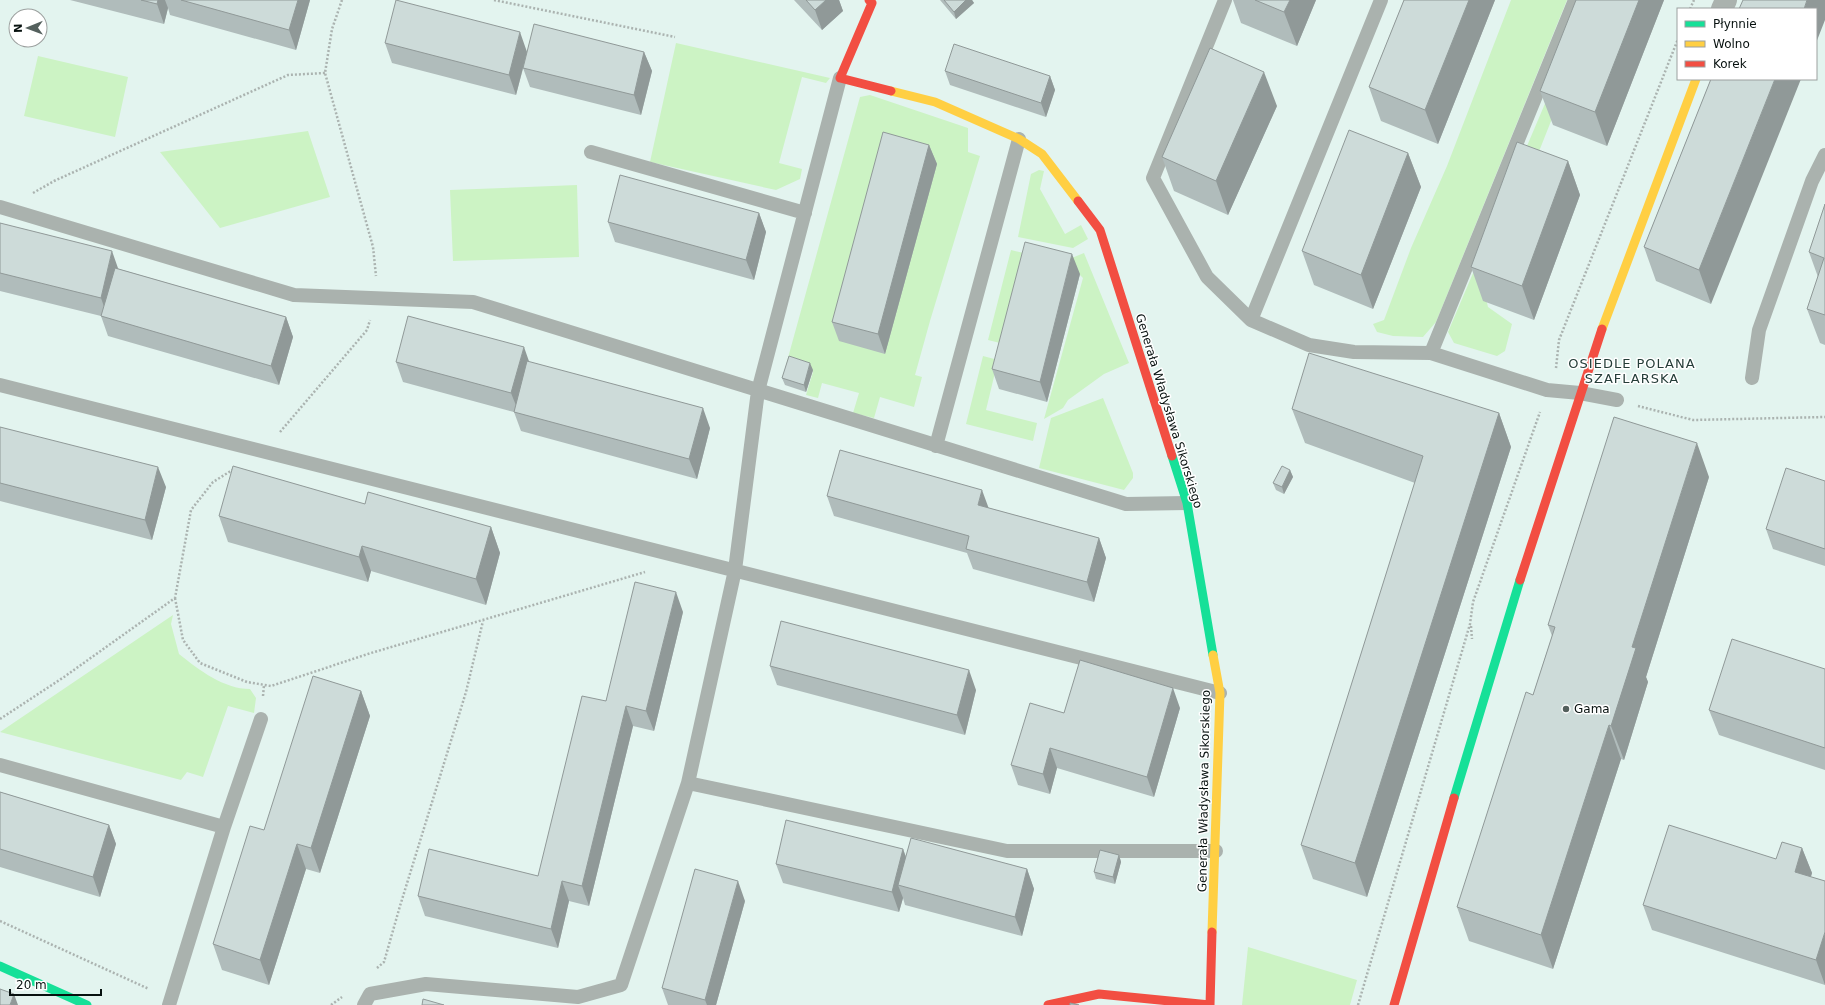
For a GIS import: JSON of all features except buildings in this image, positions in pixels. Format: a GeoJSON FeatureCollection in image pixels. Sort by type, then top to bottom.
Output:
{"type":"FeatureCollection","features":[{"type":"Feature","properties":{"kind":"street"},"geometry":{"type":"LineString","coordinates":[[840,78],[875,1]]}},
{"type":"Feature","properties":{"kind":"street","name":"Generała Władysława Sikorskiego"},"geometry":{"type":"LineString","coordinates":[[840,78],[935,102],[1019,139],[1042,154],[1100,230],[1187,503],[1220,693],[1210,1005],[1099,994],[1048,1005]]}},
{"type":"Feature","properties":{"kind":"street"},"geometry":{"type":"LineString","coordinates":[[1394,1005],[1514,599],[1580,393],[1696,80]]}},
{"type":"Feature","properties":{"kind":"street"},"geometry":{"type":"LineString","coordinates":[[0,966],[87,1005]]}},
{"type":"Feature","properties":{"kind":"lane"},"geometry":{"type":"LineString","coordinates":[[1225,0],[1154,178],[1207,277],[1251,320],[1309,345],[1354,352],[1431,352],[1547,390],[1580,393],[1617,400]]}},
{"type":"Feature","properties":{"kind":"lane"},"geometry":{"type":"LineString","coordinates":[[1251,320],[1381,0]]}},
{"type":"Feature","properties":{"kind":"lane"},"geometry":{"type":"LineString","coordinates":[[1431,352],[1575,0]]}},
{"type":"Feature","properties":{"kind":"lane"},"geometry":{"type":"LineString","coordinates":[[364,1005],[370,994],[426,984],[578,997],[621,985],[688,783],[735,570],[758,390],[840,78]]}},
{"type":"Feature","properties":{"kind":"lane"},"geometry":{"type":"LineString","coordinates":[[936,446],[1019,139]]}},
{"type":"Feature","properties":{"kind":"lane"},"geometry":{"type":"LineString","coordinates":[[591,152],[805,213]]}},
{"type":"Feature","properties":{"kind":"lane"},"geometry":{"type":"LineString","coordinates":[[1752,378],[1759,330],[1812,181],[1825,155]]}},
{"type":"Feature","properties":{"kind":"lane"},"geometry":{"type":"LineString","coordinates":[[3,208],[294,296],[473,302],[1126,504],[1187,503]]}},
{"type":"Feature","properties":{"kind":"lane"},"geometry":{"type":"LineString","coordinates":[[0,385],[1220,693]]}},
{"type":"Feature","properties":{"kind":"lane"},"geometry":{"type":"LineString","coordinates":[[170,1002],[224,827],[261,719]]}},
{"type":"Feature","properties":{"kind":"lane"},"geometry":{"type":"LineString","coordinates":[[0,765],[224,827]]}},
{"type":"Feature","properties":{"kind":"lane"},"geometry":{"type":"LineString","coordinates":[[688,783],[1007,851],[1216,851]]}},
{"type":"Feature","properties":{"kind":"path"},"geometry":{"type":"LineString","coordinates":[[342,0],[332,29],[325,73],[374,247],[378,299],[367,330],[263,451],[213,482],[191,510],[176,598],[183,640],[200,663],[246,682],[271,686],[370,654],[688,558]]}},
{"type":"Feature","properties":{"kind":"path"},"geometry":{"type":"LineString","coordinates":[[494,0],[675,37]]}},
{"type":"Feature","properties":{"kind":"path"},"geometry":{"type":"LineString","coordinates":[[1358,1005],[1470,624],[1473,602],[1547,390],[1558,364],[1560,340],[1677,42]]}},
{"type":"Feature","properties":{"kind":"path"},"geometry":{"type":"LineString","coordinates":[[3,208],[54,181],[288,75],[325,73]]}},
{"type":"Feature","properties":{"kind":"path"},"geometry":{"type":"LineString","coordinates":[[1617,400],[1693,420],[1825,417]]}},
{"type":"Feature","properties":{"kind":"path"},"geometry":{"type":"LineString","coordinates":[[0,719],[64,677],[176,598]]}},
{"type":"Feature","properties":{"kind":"path"},"geometry":{"type":"LineString","coordinates":[[374,971],[384,962],[466,692],[483,620]]}},
{"type":"Feature","properties":{"kind":"path"},"geometry":{"type":"LineString","coordinates":[[0,921],[170,1002]]}},
{"type":"Feature","properties":{"kind":"path"},"geometry":{"type":"LineString","coordinates":[[331,1005],[347,993]]}},
{"type":"Feature","properties":{"kind":"green space"},"geometry":{"type":"Polygon","coordinates":[[[1511,0],[1567,0],[1436,322],[1423,337],[1393,336],[1377,332],[1373,324],[1384,320],[1411,248],[1447,166],[1511,0]]]}},
{"type":"Feature","properties":{"kind":"green space"},"geometry":{"type":"Polygon","coordinates":[[[1589,0],[1599,0],[1484,290],[1488,307],[1512,324],[1505,351],[1497,356],[1454,343],[1448,332],[1589,0]]]}},
{"type":"Feature","properties":{"kind":"green space"},"geometry":{"type":"Polygon","coordinates":[[[676,43],[830,78],[826,83],[802,77],[779,163],[802,169],[800,179],[776,190],[650,162],[676,43]]]}},
{"type":"Feature","properties":{"kind":"green space"},"geometry":{"type":"Polygon","coordinates":[[[38,56],[128,77],[115,137],[24,116],[38,56]]]}},
{"type":"Feature","properties":{"kind":"green space"},"geometry":{"type":"Polygon","coordinates":[[[870,95],[968,128],[968,152],[980,156],[915,375],[922,377],[914,407],[880,397],[874,418],[853,413],[859,393],[822,383],[818,398],[806,395],[813,372],[786,365],[860,97],[870,95]]]}},
{"type":"Feature","properties":{"kind":"green space"},"geometry":{"type":"Polygon","coordinates":[[[308,131],[330,197],[220,228],[160,152],[308,131]]]}},
{"type":"Feature","properties":{"kind":"green space"},"geometry":{"type":"Polygon","coordinates":[[[1039,170],[1044,171],[1040,189],[1065,234],[1081,225],[1088,239],[1073,248],[1018,237],[1031,174],[1039,170]]]}},
{"type":"Feature","properties":{"kind":"green space"},"geometry":{"type":"Polygon","coordinates":[[[577,185],[579,257],[453,261],[450,190],[577,185]]]}},
{"type":"Feature","properties":{"kind":"green space"},"geometry":{"type":"Polygon","coordinates":[[[1011,250],[1062,262],[1084,253],[1129,363],[1104,374],[1068,400],[1063,408],[1044,419],[1083,278],[1073,268],[1004,344],[988,340],[1011,250]]]}},
{"type":"Feature","properties":{"kind":"green space"},"geometry":{"type":"Polygon","coordinates":[[[983,356],[998,360],[986,410],[1037,423],[1033,441],[966,424],[983,356]]]}},
{"type":"Feature","properties":{"kind":"green space"},"geometry":{"type":"Polygon","coordinates":[[[1103,398],[1133,473],[1133,478],[1124,490],[1039,468],[1051,418],[1103,398]]]}},
{"type":"Feature","properties":{"kind":"green space"},"geometry":{"type":"Polygon","coordinates":[[[173,615],[171,624],[179,654],[212,678],[231,686],[250,689],[256,698],[254,713],[228,706],[203,777],[187,772],[181,780],[0,732],[173,615]]]}},
{"type":"Feature","properties":{"kind":"green space"},"geometry":{"type":"Polygon","coordinates":[[[1248,947],[1357,980],[1350,1005],[1242,1005],[1248,947]]]}},
{"type":"Feature","properties":{"kind":"traffic: fast"},"geometry":{"type":"LineString","coordinates":[[1172,456],[1187,503],[1213,655]]}},
{"type":"Feature","properties":{"kind":"traffic: fast"},"geometry":{"type":"LineString","coordinates":[[1454,798],[1520,580]]}},
{"type":"Feature","properties":{"kind":"traffic: fast"},"geometry":{"type":"LineString","coordinates":[[0,966],[87,1005]]}},
{"type":"Feature","properties":{"kind":"traffic: slow"},"geometry":{"type":"LineString","coordinates":[[1602,329],[1696,80]]}},
{"type":"Feature","properties":{"kind":"traffic: slow"},"geometry":{"type":"LineString","coordinates":[[891,91],[935,102],[1019,139],[1042,154],[1078,201]]}},
{"type":"Feature","properties":{"kind":"traffic: slow"},"geometry":{"type":"LineString","coordinates":[[1212,932],[1220,693],[1213,655]]}},
{"type":"Feature","properties":{"kind":"traffic: jam"},"geometry":{"type":"LineString","coordinates":[[869,0],[872,3],[840,78],[891,91]]}},
{"type":"Feature","properties":{"kind":"traffic: jam"},"geometry":{"type":"LineString","coordinates":[[1078,201],[1100,230],[1172,456]]}},
{"type":"Feature","properties":{"kind":"traffic: jam"},"geometry":{"type":"LineString","coordinates":[[1520,580],[1602,329]]}},
{"type":"Feature","properties":{"kind":"traffic: jam"},"geometry":{"type":"LineString","coordinates":[[1394,1005],[1454,798]]}},
{"type":"Feature","properties":{"kind":"traffic: jam"},"geometry":{"type":"LineString","coordinates":[[1048,1005],[1099,994],[1210,1005],[1212,932]]}},
{"type":"Feature","properties":{"kind":"place","name":"Gama"},"geometry":{"type":"Point","coordinates":[1566,709]}},
{"type":"Feature","properties":{"kind":"district","name":"OSIEDLE POLANA SZAFLARSKA"},"geometry":{"type":"Point","coordinates":[1632,370]}}]}
